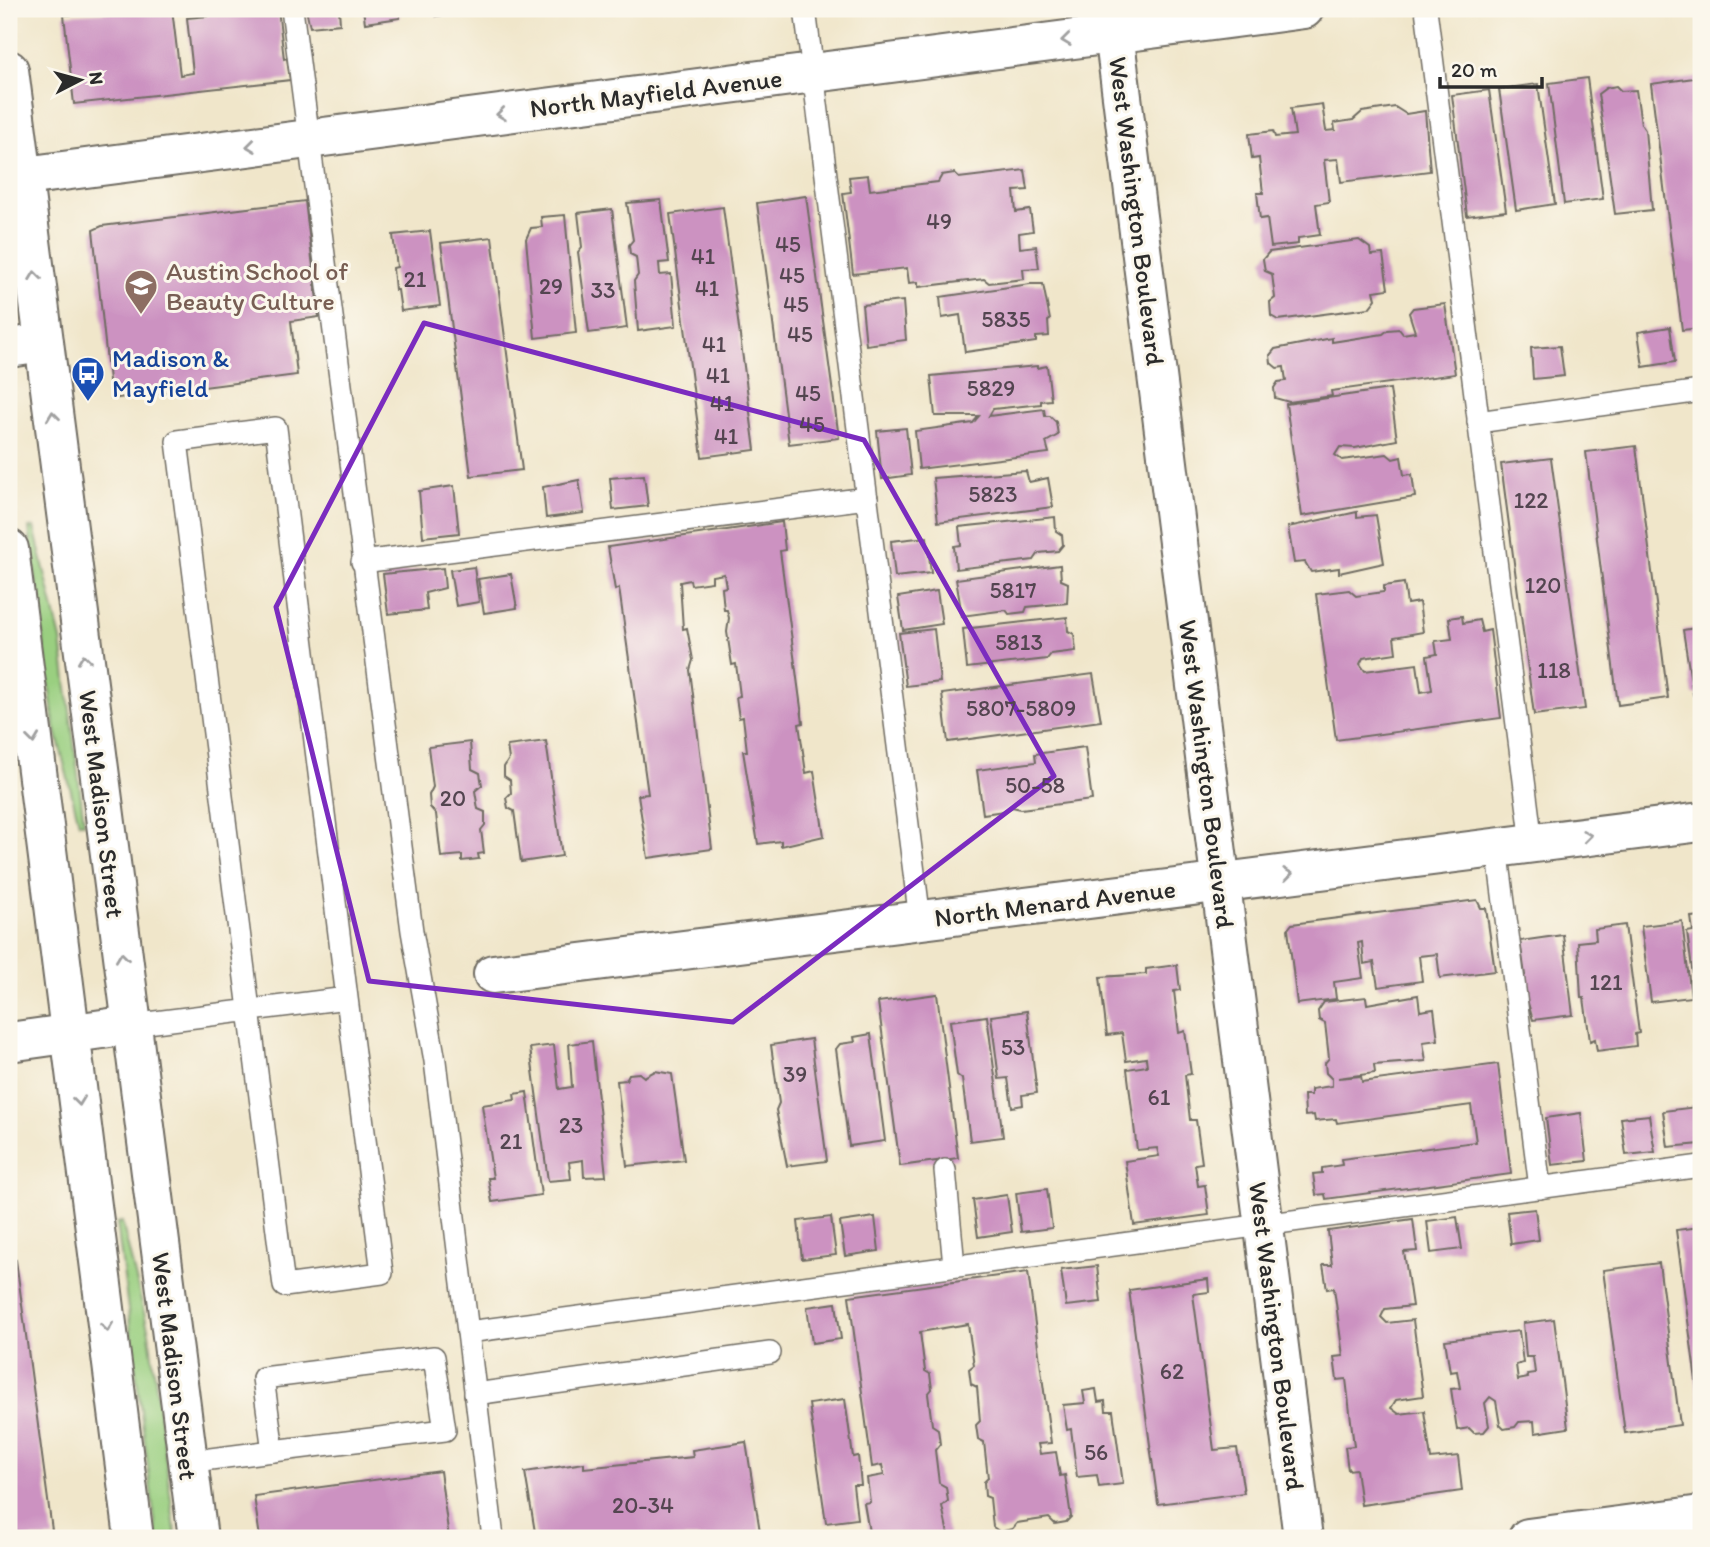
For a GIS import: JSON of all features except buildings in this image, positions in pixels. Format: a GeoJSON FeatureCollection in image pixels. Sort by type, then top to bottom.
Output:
{"type":"FeatureCollection","features":[{"type":"Feature","properties":{"kind":"street","name":"North Mayfield Avenue"},"geometry":{"type":"LineString","coordinates":[[15,177],[813,72],[1113,21],[1304,9]]}},
{"type":"Feature","properties":{"kind":"street","name":"West Washington Boulevard"},"geometry":{"type":"LineString","coordinates":[[1113,21],[1303,1538]]}},
{"type":"Feature","properties":{"kind":"street","name":"West Madison Street"},"geometry":{"type":"LineString","coordinates":[[9,70],[26,346],[131,1025],[198,1538]]}},
{"type":"Feature","properties":{"kind":"street"},"geometry":{"type":"LineString","coordinates":[[9,549],[134,1538]]}},
{"type":"Feature","properties":{"kind":"street","name":"North Menard Avenue"},"geometry":{"type":"LineString","coordinates":[[493,974],[1701,822]]}},
{"type":"Feature","properties":{"kind":"street"},"geometry":{"type":"LineString","coordinates":[[9,1042],[131,1025]]}},
{"type":"Feature","properties":{"kind":"street"},"geometry":{"type":"LineString","coordinates":[[1528,1538],[1574,1535],[1701,1515]]}},
{"type":"Feature","properties":{"kind":"lane"},"geometry":{"type":"LineString","coordinates":[[292,9],[412,931],[435,1062],[492,1538]]}},
{"type":"Feature","properties":{"kind":"lane"},"geometry":{"type":"LineString","coordinates":[[805,9],[920,920]]}},
{"type":"Feature","properties":{"kind":"lane"},"geometry":{"type":"LineString","coordinates":[[1426,9],[1478,422],[1515,845],[1540,1188]]}},
{"type":"Feature","properties":{"kind":"lane"},"geometry":{"type":"LineString","coordinates":[[1478,422],[1701,391]]}},
{"type":"Feature","properties":{"kind":"lane"},"geometry":{"type":"LineString","coordinates":[[276,428],[347,998],[382,1273],[284,1286],[177,440],[276,428]]}},
{"type":"Feature","properties":{"kind":"lane"},"geometry":{"type":"LineString","coordinates":[[362,562],[867,498]]}},
{"type":"Feature","properties":{"kind":"lane"},"geometry":{"type":"LineString","coordinates":[[131,1025],[347,998]]}},
{"type":"Feature","properties":{"kind":"lane"},"geometry":{"type":"LineString","coordinates":[[468,1332],[1701,1166]]}},
{"type":"Feature","properties":{"kind":"lane"},"geometry":{"type":"LineString","coordinates":[[945,1170],[954,1266]]}},
{"type":"Feature","properties":{"kind":"lane"},"geometry":{"type":"LineString","coordinates":[[475,1394],[770,1353]]}},
{"type":"Feature","properties":{"kind":"lane"},"geometry":{"type":"LineString","coordinates":[[187,1462],[445,1430],[434,1357],[263,1378],[272,1451]]}},
{"type":"Feature","properties":{"kind":"highlighted area"},"geometry":{"type":"Polygon","coordinates":[[[424,323],[864,440],[1054,776],[733,1022],[369,981],[276,607],[424,323]]]}},
{"type":"Feature","properties":{"kind":"green space"},"geometry":{"type":"Polygon","coordinates":[[[34,527],[61,640],[84,823],[79,823],[54,723],[29,528],[34,527]]]}},
{"type":"Feature","properties":{"kind":"green space"},"geometry":{"type":"Polygon","coordinates":[[[122,1222],[149,1333],[176,1538],[157,1538],[117,1223],[122,1222]]]}},
{"type":"Feature","properties":{"kind":"place","name":"Austin School of Beauty Culture"},"geometry":{"type":"Point","coordinates":[141,316]}},
{"type":"Feature","properties":{"kind":"place","name":"Madison & Mayfield"},"geometry":{"type":"Point","coordinates":[88,403]}}]}
